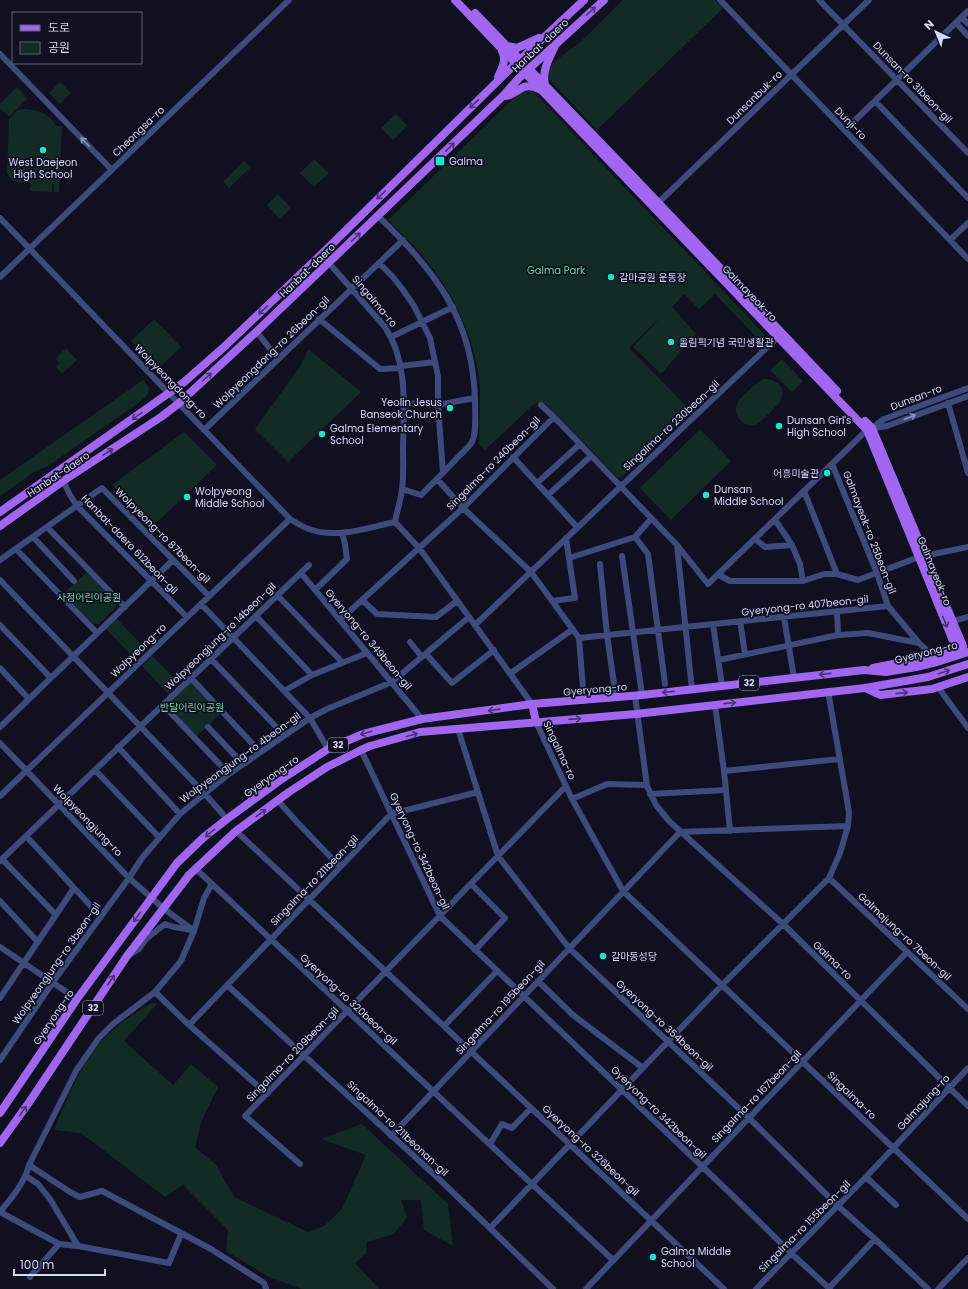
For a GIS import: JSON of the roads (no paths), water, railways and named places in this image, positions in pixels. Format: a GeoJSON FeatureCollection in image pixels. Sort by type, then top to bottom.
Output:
{"type":"FeatureCollection","features":[{"type":"Feature","properties":{"kind":"main road","name":"Galmayeok-ro"},"geometry":{"type":"LineString","coordinates":[[455,0],[518,61],[870,429],[922,557],[964,647]]}},
{"type":"Feature","properties":{"kind":"main road","name":"Galmayeok-ro"},"geometry":{"type":"LineString","coordinates":[[462,0],[504,47]]}},
{"type":"Feature","properties":{"kind":"main road","name":"Hanbat-daero"},"geometry":{"type":"LineString","coordinates":[[0,512],[183,383],[224,347],[330,246],[492,86],[584,0]]}},
{"type":"Feature","properties":{"kind":"main road","name":"Hanbat-daero"},"geometry":{"type":"LineString","coordinates":[[0,526],[63,481],[161,417],[178,404],[328,264],[503,96],[527,71],[604,0]]}},
{"type":"Feature","properties":{"kind":"main road"},"geometry":{"type":"LineString","coordinates":[[492,86],[504,64],[504,47],[517,48],[546,36]]}},
{"type":"Feature","properties":{"kind":"main road"},"geometry":{"type":"LineString","coordinates":[[503,96],[510,95],[519,88],[533,86],[543,87],[544,70],[556,44]]}},
{"type":"Feature","properties":{"kind":"main road","name":"Galmayeok-ro"},"geometry":{"type":"LineString","coordinates":[[656,205],[778,337],[870,429]]}},
{"type":"Feature","properties":{"kind":"main road","name":"Galmayeok-ro"},"geometry":{"type":"LineString","coordinates":[[922,557],[964,647]]}},
{"type":"Feature","properties":{"kind":"main road","name":"32"},"geometry":{"type":"LineString","coordinates":[[864,670],[933,656],[964,647]]}},
{"type":"Feature","properties":{"kind":"main road","name":"Gyeryong-ro"},"geometry":{"type":"LineString","coordinates":[[0,1113],[77,999],[177,863],[204,837],[227,819],[280,781],[328,750],[363,734],[422,719],[532,704],[638,696],[864,670],[886,672],[937,662],[964,647]]}},
{"type":"Feature","properties":{"kind":"main road","name":"32"},"geometry":{"type":"LineString","coordinates":[[0,1143],[30,1101],[127,956],[189,874],[236,831],[327,768],[361,750],[420,732],[636,714],[865,688],[928,677],[968,664]]}},
{"type":"Feature","properties":{"kind":"main road","name":"32"},"geometry":{"type":"LineString","coordinates":[[865,688],[880,695],[938,687],[968,677]]}},
{"type":"Feature","properties":{"kind":"main road","name":"Singalma-ro"},"geometry":{"type":"LineString","coordinates":[[532,704],[536,722]]}},
{"type":"Feature","properties":{"kind":"street","name":"Cheongsa-ro"},"geometry":{"type":"LineString","coordinates":[[0,277],[289,0]]}},
{"type":"Feature","properties":{"kind":"street","name":"Dunji-ro"},"geometry":{"type":"LineString","coordinates":[[720,0],[968,259]]}},
{"type":"Feature","properties":{"kind":"street","name":"Dunsan-ro 31beon-gil"},"geometry":{"type":"LineString","coordinates":[[819,0],[968,153]]}},
{"type":"Feature","properties":{"kind":"street","name":"Dunsanbuk-ro"},"geometry":{"type":"LineString","coordinates":[[656,205],[869,0]]}},
{"type":"Feature","properties":{"kind":"street"},"geometry":{"type":"LineString","coordinates":[[844,130],[968,12]]}},
{"type":"Feature","properties":{"kind":"street"},"geometry":{"type":"LineString","coordinates":[[962,18],[968,24]]}},
{"type":"Feature","properties":{"kind":"street"},"geometry":{"type":"LineString","coordinates":[[956,23],[968,36]]}},
{"type":"Feature","properties":{"kind":"street"},"geometry":{"type":"LineString","coordinates":[[0,54],[112,170]]}},
{"type":"Feature","properties":{"kind":"street"},"geometry":{"type":"LineString","coordinates":[[875,101],[968,198]]}},
{"type":"Feature","properties":{"kind":"street"},"geometry":{"type":"LineString","coordinates":[[378,216],[403,240],[432,272],[453,307],[467,343],[474,377],[475,427],[472,442],[421,495],[402,489]]}},
{"type":"Feature","properties":{"kind":"street","name":"Wolpyeongdong-ro"},"geometry":{"type":"LineString","coordinates":[[0,218],[290,519],[307,528],[329,534],[342,533],[395,522]]}},
{"type":"Feature","properties":{"kind":"street"},"geometry":{"type":"LineString","coordinates":[[950,240],[968,223]]}},
{"type":"Feature","properties":{"kind":"street","name":"Wolpyeongdong-ro 26beon-gil"},"geometry":{"type":"LineString","coordinates":[[204,430],[403,240]]}},
{"type":"Feature","properties":{"kind":"street","name":"Singalma-ro"},"geometry":{"type":"LineString","coordinates":[[321,254],[392,337],[398,352],[404,402],[402,489],[395,522],[420,548],[532,704]]}},
{"type":"Feature","properties":{"kind":"street"},"geometry":{"type":"LineString","coordinates":[[379,263],[393,277],[414,306],[430,338],[438,376],[438,405],[443,473]]}},
{"type":"Feature","properties":{"kind":"street"},"geometry":{"type":"LineString","coordinates":[[392,337],[453,307]]}},
{"type":"Feature","properties":{"kind":"street"},"geometry":{"type":"LineString","coordinates":[[319,319],[380,369],[435,362]]}},
{"type":"Feature","properties":{"kind":"street"},"geometry":{"type":"LineString","coordinates":[[255,333],[260,336],[278,359]]}},
{"type":"Feature","properties":{"kind":"street","name":"Singalma-ro 230beon-gil"},"geometry":{"type":"LineString","coordinates":[[475,625],[778,337]]}},
{"type":"Feature","properties":{"kind":"street","name":"Dunsan-ro"},"geometry":{"type":"LineString","coordinates":[[870,429],[884,419],[968,388]]}},
{"type":"Feature","properties":{"kind":"street","name":"Dunsan-ro"},"geometry":{"type":"LineString","coordinates":[[870,429],[887,426],[968,396]]}},
{"type":"Feature","properties":{"kind":"street"},"geometry":{"type":"LineString","coordinates":[[404,402],[438,405],[474,398]]}},
{"type":"Feature","properties":{"kind":"street"},"geometry":{"type":"LineString","coordinates":[[948,403],[968,474]]}},
{"type":"Feature","properties":{"kind":"street"},"geometry":{"type":"LineString","coordinates":[[541,405],[554,417]]}},
{"type":"Feature","properties":{"kind":"street","name":"Singalma-ro 240beon-gil"},"geometry":{"type":"LineString","coordinates":[[420,548],[463,508],[513,456],[554,417],[620,486]]}},
{"type":"Feature","properties":{"kind":"street","name":"Galmayeok-ro 25beon-gil"},"geometry":{"type":"LineString","coordinates":[[620,486],[676,545],[708,584],[870,429]]}},
{"type":"Feature","properties":{"kind":"street"},"geometry":{"type":"LineString","coordinates":[[537,483],[580,444]]}},
{"type":"Feature","properties":{"kind":"street"},"geometry":{"type":"LineString","coordinates":[[513,456],[577,528]]}},
{"type":"Feature","properties":{"kind":"street"},"geometry":{"type":"LineString","coordinates":[[548,495],[591,456]]}},
{"type":"Feature","properties":{"kind":"street","name":"Galmayeok-ro 25beon-gil"},"geometry":{"type":"LineString","coordinates":[[832,464],[877,573],[888,606]]}},
{"type":"Feature","properties":{"kind":"street"},"geometry":{"type":"LineString","coordinates":[[437,479],[463,508],[531,572],[579,638],[584,701]]}},
{"type":"Feature","properties":{"kind":"street","name":"Hanbat-daero 612beon-gil"},"geometry":{"type":"LineString","coordinates":[[63,481],[77,506],[187,618]]}},
{"type":"Feature","properties":{"kind":"street","name":"Wolpyeong-ro 87beon-gil"},"geometry":{"type":"LineString","coordinates":[[77,506],[102,488],[209,596]]}},
{"type":"Feature","properties":{"kind":"street"},"geometry":{"type":"LineString","coordinates":[[804,491],[837,574]]}},
{"type":"Feature","properties":{"kind":"street"},"geometry":{"type":"LineString","coordinates":[[0,560],[77,506]]}},
{"type":"Feature","properties":{"kind":"street","name":"Wolpyeong-ro"},"geometry":{"type":"LineString","coordinates":[[0,796],[290,519]]}},
{"type":"Feature","properties":{"kind":"street"},"geometry":{"type":"LineString","coordinates":[[569,558],[635,537],[651,519]]}},
{"type":"Feature","properties":{"kind":"street"},"geometry":{"type":"LineString","coordinates":[[774,520],[792,545],[800,564],[803,581]]}},
{"type":"Feature","properties":{"kind":"street"},"geometry":{"type":"LineString","coordinates":[[47,527],[125,607]]}},
{"type":"Feature","properties":{"kind":"street"},"geometry":{"type":"LineString","coordinates":[[316,590],[347,559],[342,533]]}},
{"type":"Feature","properties":{"kind":"street"},"geometry":{"type":"LineString","coordinates":[[33,537],[74,581]]}},
{"type":"Feature","properties":{"kind":"street"},"geometry":{"type":"LineString","coordinates":[[635,537],[648,554],[665,684]]}},
{"type":"Feature","properties":{"kind":"street"},"geometry":{"type":"LineString","coordinates":[[552,601],[575,598],[566,538]]}},
{"type":"Feature","properties":{"kind":"street"},"geometry":{"type":"LineString","coordinates":[[755,539],[765,547],[792,545]]}},
{"type":"Feature","properties":{"kind":"street"},"geometry":{"type":"LineString","coordinates":[[676,545],[692,690]]}},
{"type":"Feature","properties":{"kind":"street"},"geometry":{"type":"LineString","coordinates":[[719,574],[730,581],[803,581],[824,574],[837,574],[858,580],[922,557],[968,547]]}},
{"type":"Feature","properties":{"kind":"street"},"geometry":{"type":"LineString","coordinates":[[340,620],[420,548]]}},
{"type":"Feature","properties":{"kind":"street"},"geometry":{"type":"LineString","coordinates":[[16,549],[97,634]]}},
{"type":"Feature","properties":{"kind":"street"},"geometry":{"type":"LineString","coordinates":[[622,556],[633,633]]}},
{"type":"Feature","properties":{"kind":"street"},"geometry":{"type":"LineString","coordinates":[[0,727],[173,560]]}},
{"type":"Feature","properties":{"kind":"street"},"geometry":{"type":"LineString","coordinates":[[600,564],[607,635],[616,698]]}},
{"type":"Feature","properties":{"kind":"street","name":"Wolpyeongjung-ro 14beon-gil"},"geometry":{"type":"LineString","coordinates":[[1,860],[309,565]]}},
{"type":"Feature","properties":{"kind":"street","name":"Gyeryong-ro 349beon-gil"},"geometry":{"type":"LineString","coordinates":[[301,573],[422,719]]}},
{"type":"Feature","properties":{"kind":"street"},"geometry":{"type":"LineString","coordinates":[[0,580],[205,794],[227,819]]}},
{"type":"Feature","properties":{"kind":"street"},"geometry":{"type":"LineString","coordinates":[[277,595],[342,662]]}},
{"type":"Feature","properties":{"kind":"street"},"geometry":{"type":"LineString","coordinates":[[362,600],[377,614],[436,617],[457,601]]}},
{"type":"Feature","properties":{"kind":"street"},"geometry":{"type":"LineString","coordinates":[[201,604],[310,718],[328,750]]}},
{"type":"Feature","properties":{"kind":"street"},"geometry":{"type":"LineString","coordinates":[[888,606],[933,656]]}},
{"type":"Feature","properties":{"kind":"street","name":"Gyeryong-ro 407beon-gil"},"geometry":{"type":"LineString","coordinates":[[579,638],[888,606]]}},
{"type":"Feature","properties":{"kind":"street"},"geometry":{"type":"LineString","coordinates":[[837,611],[838,635]]}},
{"type":"Feature","properties":{"kind":"street"},"geometry":{"type":"LineString","coordinates":[[256,616],[312,675]]}},
{"type":"Feature","properties":{"kind":"street"},"geometry":{"type":"LineString","coordinates":[[953,621],[968,616]]}},
{"type":"Feature","properties":{"kind":"street","name":"Wolpyeongjung-ro 4beon-gil"},"geometry":{"type":"LineString","coordinates":[[129,878],[142,858],[180,814],[230,774],[310,718],[392,682],[469,617]]}},
{"type":"Feature","properties":{"kind":"street"},"geometry":{"type":"LineString","coordinates":[[784,617],[794,678]]}},
{"type":"Feature","properties":{"kind":"street"},"geometry":{"type":"LineString","coordinates":[[740,622],[745,654]]}},
{"type":"Feature","properties":{"kind":"street"},"geometry":{"type":"LineString","coordinates":[[713,624],[722,686]]}},
{"type":"Feature","properties":{"kind":"street"},"geometry":{"type":"LineString","coordinates":[[0,625],[51,678]]}},
{"type":"Feature","properties":{"kind":"street"},"geometry":{"type":"LineString","coordinates":[[511,673],[573,630]]}},
{"type":"Feature","properties":{"kind":"street","name":"Galma-ro"},"geometry":{"type":"LineString","coordinates":[[633,633],[638,696],[636,714],[646,785],[656,805],[680,832],[783,924],[968,1106]]}},
{"type":"Feature","properties":{"kind":"street","name":"Gyeryong-ro"},"geometry":{"type":"LineString","coordinates":[[719,660],[838,635],[868,633],[920,643]]}},
{"type":"Feature","properties":{"kind":"street"},"geometry":{"type":"LineString","coordinates":[[410,642],[452,683],[494,650]]}},
{"type":"Feature","properties":{"kind":"street"},"geometry":{"type":"LineString","coordinates":[[284,691],[312,675],[367,653]]}},
{"type":"Feature","properties":{"kind":"street"},"geometry":{"type":"LineString","coordinates":[[210,659],[284,735]]}},
{"type":"Feature","properties":{"kind":"street"},"geometry":{"type":"LineString","coordinates":[[0,668],[29,699]]}},
{"type":"Feature","properties":{"kind":"street"},"geometry":{"type":"LineString","coordinates":[[190,678],[260,752]]}},
{"type":"Feature","properties":{"kind":"street"},"geometry":{"type":"LineString","coordinates":[[938,687],[968,728]]}},
{"type":"Feature","properties":{"kind":"street"},"geometry":{"type":"LineString","coordinates":[[490,1228],[722,985],[829,878],[840,853],[848,826],[849,812],[828,691]]}},
{"type":"Feature","properties":{"kind":"street"},"geometry":{"type":"LineString","coordinates":[[163,705],[230,774]]}},
{"type":"Feature","properties":{"kind":"street"},"geometry":{"type":"LineString","coordinates":[[715,705],[730,830]]}},
{"type":"Feature","properties":{"kind":"street","name":"Singalma-ro"},"geometry":{"type":"LineString","coordinates":[[536,722],[572,799],[623,891],[968,1218]]}},
{"type":"Feature","properties":{"kind":"street"},"geometry":{"type":"LineString","coordinates":[[208,727],[244,764]]}},
{"type":"Feature","properties":{"kind":"street","name":"Gyeryong-ro 354beon-gil"},"geometry":{"type":"LineString","coordinates":[[458,729],[498,856],[569,948],[749,1118],[838,1206],[928,1289]]}},
{"type":"Feature","properties":{"kind":"street","name":"Wolpyeongjung-ro"},"geometry":{"type":"LineString","coordinates":[[0,743],[129,878],[163,908],[194,931]]}},
{"type":"Feature","properties":{"kind":"street"},"geometry":{"type":"LineString","coordinates":[[118,748],[180,814]]}},
{"type":"Feature","properties":{"kind":"street","name":"Gyeryong-ro 342beon-gil"},"geometry":{"type":"LineString","coordinates":[[361,750],[440,916],[791,1254],[830,1289],[875,1239]]}},
{"type":"Feature","properties":{"kind":"street"},"geometry":{"type":"LineString","coordinates":[[724,770],[840,759]]}},
{"type":"Feature","properties":{"kind":"street"},"geometry":{"type":"LineString","coordinates":[[94,770],[160,837]]}},
{"type":"Feature","properties":{"kind":"street"},"geometry":{"type":"LineString","coordinates":[[572,799],[606,784],[646,785]]}},
{"type":"Feature","properties":{"kind":"street","name":"Singalma-ro 209beon-gil"},"geometry":{"type":"LineString","coordinates":[[300,1164],[245,1116],[566,786]]}},
{"type":"Feature","properties":{"kind":"street"},"geometry":{"type":"LineString","coordinates":[[650,794],[726,790]]}},
{"type":"Feature","properties":{"kind":"street"},"geometry":{"type":"LineString","coordinates":[[391,814],[478,792]]}},
{"type":"Feature","properties":{"kind":"street"},"geometry":{"type":"LineString","coordinates":[[278,801],[340,867]]}},
{"type":"Feature","properties":{"kind":"street","name":"Singalma-ro 211beon-gil"},"geometry":{"type":"LineString","coordinates":[[189,1025],[391,814]]}},
{"type":"Feature","properties":{"kind":"street"},"geometry":{"type":"LineString","coordinates":[[623,891],[680,832],[848,826]]}},
{"type":"Feature","properties":{"kind":"street","name":"Gyeryong-ro 326beon-gil"},"geometry":{"type":"LineString","coordinates":[[236,831],[724,1289]]}},
{"type":"Feature","properties":{"kind":"street"},"geometry":{"type":"LineString","coordinates":[[26,836],[101,917]]}},
{"type":"Feature","properties":{"kind":"street"},"geometry":{"type":"LineString","coordinates":[[1,860],[56,915]]}},
{"type":"Feature","properties":{"kind":"street","name":"Gyeryong-ro 320beon-gil"},"geometry":{"type":"LineString","coordinates":[[195,868],[613,1260]]}},
{"type":"Feature","properties":{"kind":"street","name":"Wolpyeongjung-ro 3beon-gil"},"geometry":{"type":"LineString","coordinates":[[0,1060],[53,982],[129,878]]}},
{"type":"Feature","properties":{"kind":"street","name":"Galmajung-ro 7beon-gil"},"geometry":{"type":"LineString","coordinates":[[829,878],[968,1009]]}},
{"type":"Feature","properties":{"kind":"street"},"geometry":{"type":"LineString","coordinates":[[181,1234],[169,1263],[78,1246],[59,1244],[0,1212],[18,1190],[26,1176],[29,1165],[76,1071],[98,1039],[113,1024],[155,992],[181,961],[194,931],[204,898],[212,884]]}},
{"type":"Feature","properties":{"kind":"street"},"geometry":{"type":"LineString","coordinates":[[471,884],[505,918],[475,950]]}},
{"type":"Feature","properties":{"kind":"street"},"geometry":{"type":"LineString","coordinates":[[0,998],[74,888]]}},
{"type":"Feature","properties":{"kind":"street","name":"Singalma-ro 195beon-gil"},"geometry":{"type":"LineString","coordinates":[[391,1136],[623,891]]}},
{"type":"Feature","properties":{"kind":"street"},"geometry":{"type":"LineString","coordinates":[[0,901],[38,942]]}},
{"type":"Feature","properties":{"kind":"street"},"geometry":{"type":"LineString","coordinates":[[127,956],[139,949],[146,939],[165,924],[194,931]]}},
{"type":"Feature","properties":{"kind":"street"},"geometry":{"type":"LineString","coordinates":[[0,947],[77,999]]}},
{"type":"Feature","properties":{"kind":"street","name":"Singalma-ro 167beon-gil"},"geometry":{"type":"LineString","coordinates":[[586,1289],[907,952]]}},
{"type":"Feature","properties":{"kind":"street"},"geometry":{"type":"LineString","coordinates":[[444,1026],[497,970]]}},
{"type":"Feature","properties":{"kind":"street"},"geometry":{"type":"LineString","coordinates":[[538,981],[573,1015],[643,1068]]}},
{"type":"Feature","properties":{"kind":"street","name":"Singalma-ro 211beonan-gil"},"geometry":{"type":"LineString","coordinates":[[227,985],[438,1178],[553,1289]]}},
{"type":"Feature","properties":{"kind":"street"},"geometry":{"type":"LineString","coordinates":[[0,986],[6,990]]}},
{"type":"Feature","properties":{"kind":"street"},"geometry":{"type":"LineString","coordinates":[[155,992],[189,1025],[267,1094]]}},
{"type":"Feature","properties":{"kind":"street","name":"Galmajung-ro"},"geometry":{"type":"LineString","coordinates":[[893,1148],[950,1089],[968,1068]]}},
{"type":"Feature","properties":{"kind":"street"},"geometry":{"type":"LineString","coordinates":[[490,1144],[502,1124],[512,1128],[531,1108]]}},
{"type":"Feature","properties":{"kind":"street","name":"Singalma-ro 155beon-gil"},"geometry":{"type":"LineString","coordinates":[[756,1289],[893,1148]]}},
{"type":"Feature","properties":{"kind":"street"},"geometry":{"type":"LineString","coordinates":[[29,1165],[80,1197],[102,1191],[211,1249],[264,1283],[266,1289]]}},
{"type":"Feature","properties":{"kind":"street"},"geometry":{"type":"LineString","coordinates":[[26,1176],[38,1184],[50,1200],[78,1246]]}},
{"type":"Feature","properties":{"kind":"street"},"geometry":{"type":"LineString","coordinates":[[866,1177],[896,1205]]}},
{"type":"Feature","properties":{"kind":"street"},"geometry":{"type":"LineString","coordinates":[[30,1277],[59,1244]]}},
{"type":"Feature","properties":{"kind":"street"},"geometry":{"type":"LineString","coordinates":[[938,1289],[968,1258]]}},
{"type":"Feature","properties":{"kind":"place","name":"West Daejeon High School"},"geometry":{"type":"Point","coordinates":[43,150]}},
{"type":"Feature","properties":{"kind":"place","name":"Galma"},"geometry":{"type":"Point","coordinates":[440,161]}},
{"type":"Feature","properties":{"kind":"place","name":"갈마공원 운동장"},"geometry":{"type":"Point","coordinates":[611,277]}},
{"type":"Feature","properties":{"kind":"place","name":"올림픽기념 국민생활관"},"geometry":{"type":"Point","coordinates":[671,342]}},
{"type":"Feature","properties":{"kind":"place","name":"Yeolin Jesus Banseok Church"},"geometry":{"type":"Point","coordinates":[450,408]}},
{"type":"Feature","properties":{"kind":"place","name":"Dunsan Girl's High School"},"geometry":{"type":"Point","coordinates":[779,426]}},
{"type":"Feature","properties":{"kind":"place","name":"Galma Elementary School"},"geometry":{"type":"Point","coordinates":[322,434]}},
{"type":"Feature","properties":{"kind":"place","name":"어흥미술관"},"geometry":{"type":"Point","coordinates":[827,473]}},
{"type":"Feature","properties":{"kind":"place","name":"Dunsan Middle School"},"geometry":{"type":"Point","coordinates":[706,495]}},
{"type":"Feature","properties":{"kind":"place","name":"Wolpyeong Middle School"},"geometry":{"type":"Point","coordinates":[187,497]}},
{"type":"Feature","properties":{"kind":"place","name":"갈마동성당"},"geometry":{"type":"Point","coordinates":[603,956]}},
{"type":"Feature","properties":{"kind":"place","name":"Galma Middle School"},"geometry":{"type":"Point","coordinates":[653,1257]}},
{"type":"Feature","properties":{"kind":"park label","name":"Galma Park"},"geometry":{"type":"Point","coordinates":[556,270]}},
{"type":"Feature","properties":{"kind":"park label","name":"사정어린이공원"},"geometry":{"type":"Point","coordinates":[89,597]}},
{"type":"Feature","properties":{"kind":"park label","name":"반달어린이공원"},"geometry":{"type":"Point","coordinates":[192,707]}}]}
